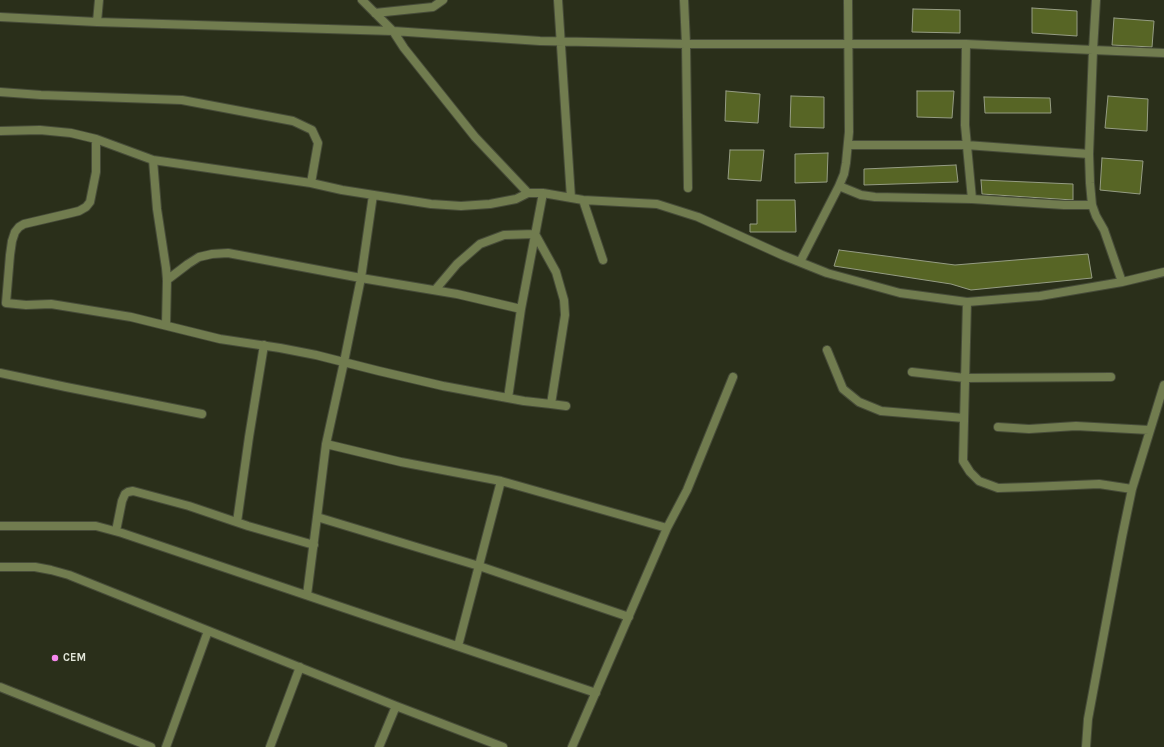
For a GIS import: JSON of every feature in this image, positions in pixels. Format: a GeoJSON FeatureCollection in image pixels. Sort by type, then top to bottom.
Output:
{"type":"FeatureCollection","features":[{"type":"Feature","properties":{"kind":"street"},"geometry":{"type":"LineString","coordinates":[[97,22],[99,0]]}},
{"type":"Feature","properties":{"kind":"street"},"geometry":{"type":"LineString","coordinates":[[362,0],[393,31],[404,48],[476,137],[528,193]]}},
{"type":"Feature","properties":{"kind":"street"},"geometry":{"type":"LineString","coordinates":[[376,13],[433,6],[443,0]]}},
{"type":"Feature","properties":{"kind":"street"},"geometry":{"type":"LineString","coordinates":[[558,0],[562,42],[571,198]]}},
{"type":"Feature","properties":{"kind":"street"},"geometry":{"type":"LineString","coordinates":[[684,0],[688,188]]}},
{"type":"Feature","properties":{"kind":"street"},"geometry":{"type":"LineString","coordinates":[[800,262],[839,186],[846,164],[849,132],[848,0]]}},
{"type":"Feature","properties":{"kind":"street"},"geometry":{"type":"LineString","coordinates":[[1096,0],[1089,154],[1092,205],[1104,230],[1122,282]]}},
{"type":"Feature","properties":{"kind":"street"},"geometry":{"type":"LineString","coordinates":[[0,17],[97,22],[393,31],[562,42],[686,44],[966,44],[1164,53]]}},
{"type":"Feature","properties":{"kind":"street"},"geometry":{"type":"LineString","coordinates":[[966,44],[965,125],[972,199]]}},
{"type":"Feature","properties":{"kind":"street"},"geometry":{"type":"LineString","coordinates":[[0,92],[182,100],[294,121],[312,130],[318,143],[311,183]]}},
{"type":"Feature","properties":{"kind":"street"},"geometry":{"type":"LineString","coordinates":[[0,132],[40,130],[71,133],[96,139],[153,160],[311,183],[342,190],[431,204],[461,206],[490,204],[516,199],[528,193],[543,193],[583,200],[657,204],[698,217],[782,255],[827,273],[900,293],[967,302],[1040,296],[1122,282],[1164,272]]}},
{"type":"Feature","properties":{"kind":"street"},"geometry":{"type":"LineString","coordinates":[[96,139],[96,172],[90,202],[86,207],[79,211],[24,224],[19,227],[15,232],[12,241],[3,304],[51,304],[131,317],[220,338],[309,354],[443,386],[524,401],[566,406]]}},
{"type":"Feature","properties":{"kind":"street"},"geometry":{"type":"LineString","coordinates":[[848,145],[966,145],[1089,154]]}},
{"type":"Feature","properties":{"kind":"street"},"geometry":{"type":"LineString","coordinates":[[153,160],[157,209],[167,280],[166,325]]}},
{"type":"Feature","properties":{"kind":"street"},"geometry":{"type":"LineString","coordinates":[[839,186],[861,194],[875,197],[972,199],[1064,205],[1092,205]]}},
{"type":"Feature","properties":{"kind":"street"},"geometry":{"type":"LineString","coordinates":[[508,398],[521,309],[543,193]]}},
{"type":"Feature","properties":{"kind":"street"},"geometry":{"type":"LineString","coordinates":[[307,595],[326,444],[361,278],[373,195]]}},
{"type":"Feature","properties":{"kind":"street"},"geometry":{"type":"LineString","coordinates":[[583,200],[603,260]]}},
{"type":"Feature","properties":{"kind":"street"},"geometry":{"type":"LineString","coordinates":[[434,290],[457,264],[480,244],[504,235],[535,234]]}},
{"type":"Feature","properties":{"kind":"street"},"geometry":{"type":"LineString","coordinates":[[535,234],[556,272],[564,300],[565,315],[551,404]]}},
{"type":"Feature","properties":{"kind":"street"},"geometry":{"type":"LineString","coordinates":[[167,280],[199,257],[228,253],[457,294],[521,309]]}},
{"type":"Feature","properties":{"kind":"street"},"geometry":{"type":"LineString","coordinates":[[967,302],[963,462],[978,481],[998,488],[1099,484],[1132,489]]}},
{"type":"Feature","properties":{"kind":"street"},"geometry":{"type":"LineString","coordinates":[[237,522],[264,345]]}},
{"type":"Feature","properties":{"kind":"street"},"geometry":{"type":"LineString","coordinates":[[827,350],[843,389],[859,402],[881,411],[964,418]]}},
{"type":"Feature","properties":{"kind":"street"},"geometry":{"type":"LineString","coordinates":[[912,372],[966,378],[1111,377]]}},
{"type":"Feature","properties":{"kind":"street"},"geometry":{"type":"LineString","coordinates":[[0,373],[202,414]]}},
{"type":"Feature","properties":{"kind":"street"},"geometry":{"type":"LineString","coordinates":[[572,747],[667,528],[687,490],[733,377]]}},
{"type":"Feature","properties":{"kind":"street"},"geometry":{"type":"LineString","coordinates":[[1086,747],[1088,719],[1132,489],[1164,385]]}},
{"type":"Feature","properties":{"kind":"street"},"geometry":{"type":"LineString","coordinates":[[998,427],[1029,429],[1076,426],[1149,430]]}},
{"type":"Feature","properties":{"kind":"street"},"geometry":{"type":"LineString","coordinates":[[326,444],[401,462],[501,481],[667,528]]}},
{"type":"Feature","properties":{"kind":"street"},"geometry":{"type":"LineString","coordinates":[[458,646],[501,481]]}},
{"type":"Feature","properties":{"kind":"street"},"geometry":{"type":"LineString","coordinates":[[116,531],[122,501],[125,494],[132,491],[189,506],[314,545]]}},
{"type":"Feature","properties":{"kind":"street"},"geometry":{"type":"LineString","coordinates":[[317,517],[479,566],[629,616]]}},
{"type":"Feature","properties":{"kind":"street"},"geometry":{"type":"LineString","coordinates":[[0,526],[96,526],[116,531],[596,693]]}},
{"type":"Feature","properties":{"kind":"street"},"geometry":{"type":"LineString","coordinates":[[0,567],[36,567],[69,575],[396,706],[503,747]]}},
{"type":"Feature","properties":{"kind":"street"},"geometry":{"type":"LineString","coordinates":[[166,747],[208,630]]}},
{"type":"Feature","properties":{"kind":"street"},"geometry":{"type":"LineString","coordinates":[[270,747],[300,667]]}},
{"type":"Feature","properties":{"kind":"street"},"geometry":{"type":"LineString","coordinates":[[0,687],[151,747]]}},
{"type":"Feature","properties":{"kind":"street"},"geometry":{"type":"LineString","coordinates":[[379,747],[396,706]]}},
{"type":"Feature","properties":{"kind":"building"},"geometry":{"type":"Polygon","coordinates":[[[1032,8],[1077,11],[1077,36],[1032,33],[1032,8]]]}},
{"type":"Feature","properties":{"kind":"building"},"geometry":{"type":"Polygon","coordinates":[[[913,9],[960,10],[960,33],[912,32],[913,9]]]}},
{"type":"Feature","properties":{"kind":"building"},"geometry":{"type":"Polygon","coordinates":[[[1114,18],[1154,21],[1152,47],[1112,45],[1114,18]]]}},
{"type":"Feature","properties":{"kind":"building"},"geometry":{"type":"Polygon","coordinates":[[[726,91],[760,94],[758,123],[725,121],[726,91]]]}},
{"type":"Feature","properties":{"kind":"building"},"geometry":{"type":"Polygon","coordinates":[[[917,91],[954,91],[952,118],[917,117],[917,91]]]}},
{"type":"Feature","properties":{"kind":"building"},"geometry":{"type":"Polygon","coordinates":[[[791,96],[824,97],[824,128],[790,127],[791,96]]]}},
{"type":"Feature","properties":{"kind":"building"},"geometry":{"type":"Polygon","coordinates":[[[1108,96],[1148,99],[1147,131],[1105,128],[1108,96]]]}},
{"type":"Feature","properties":{"kind":"building"},"geometry":{"type":"Polygon","coordinates":[[[984,97],[1050,98],[1051,113],[985,113],[984,97]]]}},
{"type":"Feature","properties":{"kind":"building"},"geometry":{"type":"Polygon","coordinates":[[[730,150],[764,150],[761,181],[728,179],[730,150]]]}},
{"type":"Feature","properties":{"kind":"building"},"geometry":{"type":"Polygon","coordinates":[[[828,153],[827,182],[795,183],[795,154],[828,153]]]}},
{"type":"Feature","properties":{"kind":"building"},"geometry":{"type":"Polygon","coordinates":[[[1102,158],[1143,161],[1140,194],[1100,190],[1102,158]]]}},
{"type":"Feature","properties":{"kind":"building"},"geometry":{"type":"Polygon","coordinates":[[[956,165],[958,182],[864,185],[864,169],[956,165]]]}},
{"type":"Feature","properties":{"kind":"building"},"geometry":{"type":"Polygon","coordinates":[[[981,180],[1073,184],[1073,200],[982,194],[981,180]]]}},
{"type":"Feature","properties":{"kind":"building"},"geometry":{"type":"Polygon","coordinates":[[[757,200],[795,200],[796,232],[750,232],[750,224],[757,224],[757,200]]]}},
{"type":"Feature","properties":{"kind":"building"},"geometry":{"type":"Polygon","coordinates":[[[839,250],[955,265],[1088,254],[1092,278],[971,290],[951,284],[834,266],[839,250]]]}},
{"type":"Feature","properties":{"kind":"place","name":"CEM"},"geometry":{"type":"Point","coordinates":[55,658]}}]}
